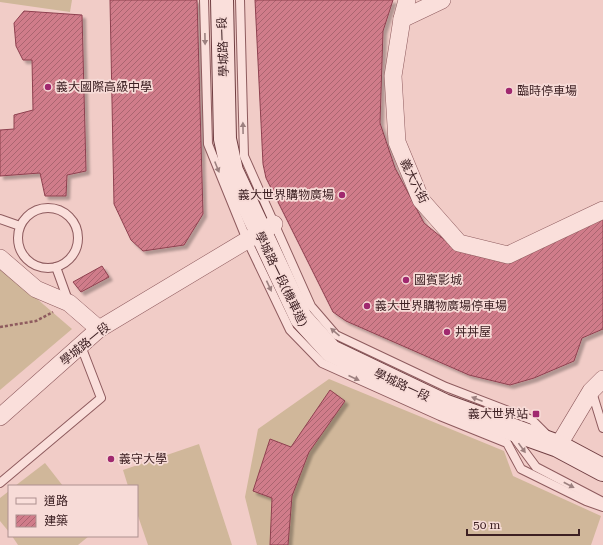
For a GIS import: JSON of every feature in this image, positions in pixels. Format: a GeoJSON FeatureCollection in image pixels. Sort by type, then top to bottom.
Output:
{"type":"FeatureCollection","features":[{"type":"Feature","properties":{"kind":"main road","name":"學城路一段"},"geometry":{"type":"LineString","coordinates":[[222,0],[226,139],[232,171],[301,318],[331,351],[444,405],[558,446],[603,470]]}},
{"type":"Feature","properties":{"kind":"street","name":"義大六街"},"geometry":{"type":"LineString","coordinates":[[406,0],[394,76],[397,142],[421,200],[458,243],[508,255],[603,210]]}},
{"type":"Feature","properties":{"kind":"street"},"geometry":{"type":"LineString","coordinates":[[402,19],[442,0]]}},
{"type":"Feature","properties":{"kind":"street","name":"學城路一段"},"geometry":{"type":"LineString","coordinates":[[0,418],[100,329],[260,232]]}},
{"type":"Feature","properties":{"kind":"street"},"geometry":{"type":"LineString","coordinates":[[0,258],[36,289],[69,303],[100,329]]}},
{"type":"Feature","properties":{"kind":"street"},"geometry":{"type":"LineString","coordinates":[[558,446],[597,385]]}},
{"type":"Feature","properties":{"kind":"lane","name":"學城路一段(機車道)"},"geometry":{"type":"LineString","coordinates":[[204,0],[208,144],[260,232],[311,306],[336,335],[446,387],[532,420],[558,446]]}},
{"type":"Feature","properties":{"kind":"lane","name":"學城路一段(機車道)"},"geometry":{"type":"LineString","coordinates":[[240,0],[244,156],[260,232],[290,330],[322,363],[440,416],[507,443],[521,469],[586,501],[603,507]]}},
{"type":"Feature","properties":{"kind":"lane"},"geometry":{"type":"LineString","coordinates":[[52,208],[62,212],[70,218],[75,226],[78,236],[77,246],[72,256],[66,263],[56,267],[47,268],[37,266],[29,262],[22,254],[18,245],[20,226],[25,218],[33,212],[52,208]]}},
{"type":"Feature","properties":{"kind":"lane"},"geometry":{"type":"LineString","coordinates":[[0,219],[20,226]]}},
{"type":"Feature","properties":{"kind":"lane"},"geometry":{"type":"LineString","coordinates":[[56,267],[69,303]]}},
{"type":"Feature","properties":{"kind":"lane"},"geometry":{"type":"LineString","coordinates":[[0,483],[101,398],[81,346]]}},
{"type":"Feature","properties":{"kind":"lane"},"geometry":{"type":"LineString","coordinates":[[597,385],[603,428]]}},
{"type":"Feature","properties":{"kind":"lane"},"geometry":{"type":"LineString","coordinates":[[508,429],[536,467],[603,502]]}},
{"type":"Feature","properties":{"kind":"path"},"geometry":{"type":"LineString","coordinates":[[0,327],[36,322],[69,303]]}},
{"type":"Feature","properties":{"kind":"shaded area"},"geometry":{"type":"Polygon","coordinates":[[[0,0],[72,0],[70,12],[0,2],[0,0]]]}},
{"type":"Feature","properties":{"kind":"shaded area"},"geometry":{"type":"Polygon","coordinates":[[[0,267],[72,329],[0,390],[0,267]]]}},
{"type":"Feature","properties":{"kind":"shaded area"},"geometry":{"type":"Polygon","coordinates":[[[329,379],[504,451],[513,476],[601,516],[591,545],[257,545],[245,497],[258,429],[329,379]]]}},
{"type":"Feature","properties":{"kind":"shaded area"},"geometry":{"type":"Polygon","coordinates":[[[199,444],[232,545],[148,545],[138,516],[138,485],[128,485],[123,470],[199,444]]]}},
{"type":"Feature","properties":{"kind":"shaded area"},"geometry":{"type":"Polygon","coordinates":[[[45,463],[62,485],[16,485],[45,463]]]}},
{"type":"Feature","properties":{"kind":"shaded area"},"geometry":{"type":"Polygon","coordinates":[[[8,492],[8,531],[0,521],[0,498],[8,492]]]}},
{"type":"Feature","properties":{"kind":"shaded area"},"geometry":{"type":"Polygon","coordinates":[[[13,537],[88,537],[78,545],[18,545],[13,537]]]}},
{"type":"Feature","properties":{"kind":"building"},"geometry":{"type":"Polygon","coordinates":[[[110,0],[197,0],[203,214],[184,245],[143,251],[131,240],[114,204],[110,0]]]}},
{"type":"Feature","properties":{"kind":"building","name":"義大世界購物廣場"},"geometry":{"type":"Polygon","coordinates":[[[255,0],[393,0],[383,31],[380,123],[395,168],[424,223],[458,251],[494,258],[603,213],[603,329],[582,338],[574,361],[534,378],[510,385],[469,375],[346,321],[333,312],[266,178],[263,164],[255,0]]]}},
{"type":"Feature","properties":{"kind":"building"},"geometry":{"type":"Polygon","coordinates":[[[24,11],[82,15],[86,171],[67,175],[66,196],[45,196],[40,173],[0,176],[0,130],[14,129],[14,115],[33,110],[32,60],[23,60],[16,46],[14,23],[24,11]]]}},
{"type":"Feature","properties":{"kind":"building"},"geometry":{"type":"Polygon","coordinates":[[[102,266],[109,277],[81,292],[73,282],[102,266]]]}},
{"type":"Feature","properties":{"kind":"building"},"geometry":{"type":"Polygon","coordinates":[[[330,390],[345,401],[309,452],[292,496],[288,545],[270,545],[272,498],[253,491],[270,439],[291,447],[330,390]]]}},
{"type":"Feature","properties":{"kind":"place","name":"義大國際高級中學"},"geometry":{"type":"Point","coordinates":[48,87]}},
{"type":"Feature","properties":{"kind":"place","name":"臨時停車場"},"geometry":{"type":"Point","coordinates":[509,91]}},
{"type":"Feature","properties":{"kind":"place","name":"義大世界購物廣場"},"geometry":{"type":"Point","coordinates":[342,195]}},
{"type":"Feature","properties":{"kind":"place","name":"國賓影城"},"geometry":{"type":"Point","coordinates":[406,280]}},
{"type":"Feature","properties":{"kind":"place","name":"義大世界購物廣場停車場"},"geometry":{"type":"Point","coordinates":[367,306]}},
{"type":"Feature","properties":{"kind":"place","name":"丼丼屋"},"geometry":{"type":"Point","coordinates":[447,332]}},
{"type":"Feature","properties":{"kind":"place","name":"義大世界站"},"geometry":{"type":"Point","coordinates":[536,414]}},
{"type":"Feature","properties":{"kind":"place","name":"義守大學"},"geometry":{"type":"Point","coordinates":[111,459]}}]}
